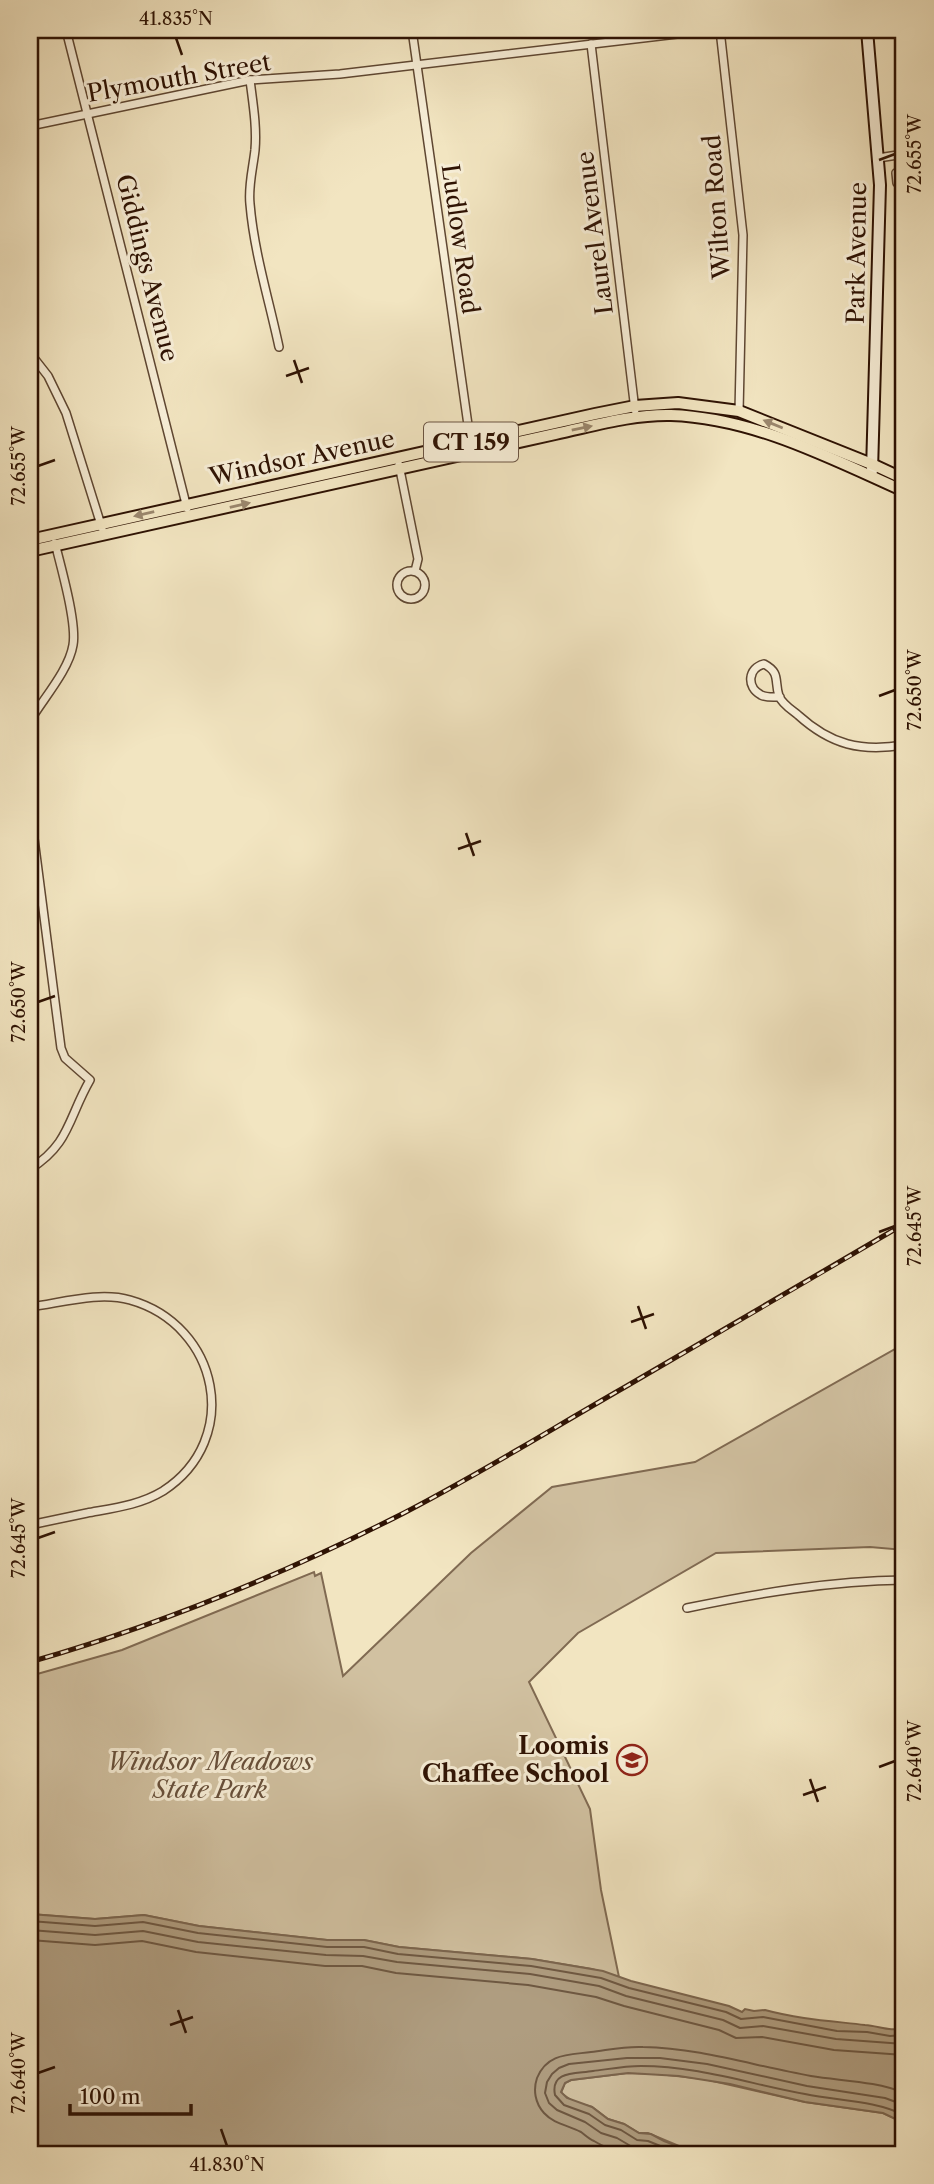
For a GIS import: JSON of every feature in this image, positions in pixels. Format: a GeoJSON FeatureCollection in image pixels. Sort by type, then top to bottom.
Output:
{"type":"FeatureCollection","features":[{"type":"Feature","properties":{"kind":"main road","name":"Park Avenue"},"geometry":{"type":"LineString","coordinates":[[867,30],[880,215],[872,470]]}},
{"type":"Feature","properties":{"kind":"main road","name":"Windsor Avenue"},"geometry":{"type":"LineString","coordinates":[[30,540],[54,540],[103,530],[678,404],[739,411],[872,470],[904,491]]}},
{"type":"Feature","properties":{"kind":"main road","name":"Windsor Avenue"},"geometry":{"type":"LineString","coordinates":[[636,412],[738,423],[824,455],[904,479]]}},
{"type":"Feature","properties":{"kind":"main road","name":"Windsor Avenue"},"geometry":{"type":"LineString","coordinates":[[30,551],[54,540]]}},
{"type":"Feature","properties":{"kind":"street","name":"Giddings Avenue"},"geometry":{"type":"LineString","coordinates":[[66,30],[188,510]]}},
{"type":"Feature","properties":{"kind":"street","name":"Ludlow Road"},"geometry":{"type":"LineString","coordinates":[[412,30],[471,448]]}},
{"type":"Feature","properties":{"kind":"street","name":"Plymouth Street"},"geometry":{"type":"LineString","coordinates":[[30,126],[250,80],[340,74],[711,30]]}},
{"type":"Feature","properties":{"kind":"street","name":"Wilton Road"},"geometry":{"type":"LineString","coordinates":[[720,30],[743,235],[738,423]]}},
{"type":"Feature","properties":{"kind":"street","name":"Laurel Avenue"},"geometry":{"type":"LineString","coordinates":[[591,44],[636,412]]}},
{"type":"Feature","properties":{"kind":"street"},"geometry":{"type":"LineString","coordinates":[[250,80],[255,118],[250,203],[279,347]]}},
{"type":"Feature","properties":{"kind":"street"},"geometry":{"type":"LineString","coordinates":[[878,158],[904,154]]}},
{"type":"Feature","properties":{"kind":"street"},"geometry":{"type":"LineString","coordinates":[[896,173],[897,183],[904,189]]}},
{"type":"Feature","properties":{"kind":"street"},"geometry":{"type":"LineString","coordinates":[[30,353],[48,376],[66,413],[103,530]]}},
{"type":"Feature","properties":{"kind":"street"},"geometry":{"type":"LineString","coordinates":[[399,463],[418,559],[415,571]]}},
{"type":"Feature","properties":{"kind":"street"},"geometry":{"type":"LineString","coordinates":[[30,721],[69,658],[73,645],[72,618],[54,540]]}},
{"type":"Feature","properties":{"kind":"street"},"geometry":{"type":"LineString","coordinates":[[415,571],[425,580],[425,589],[419,597],[405,598],[398,592],[397,580],[402,573],[415,571]]}},
{"type":"Feature","properties":{"kind":"street"},"geometry":{"type":"LineString","coordinates":[[780,697],[765,697],[756,691],[750,681],[756,666],[764,664],[773,669],[780,697],[815,731],[846,744],[872,749],[904,745]]}},
{"type":"Feature","properties":{"kind":"street"},"geometry":{"type":"LineString","coordinates":[[30,808],[61,1048],[65,1058],[90,1080],[60,1143],[50,1155],[30,1169]]}},
{"type":"Feature","properties":{"kind":"street"},"geometry":{"type":"LineString","coordinates":[[30,1307],[116,1298],[128,1299],[156,1310],[177,1325],[194,1344],[206,1367],[212,1403],[209,1428],[198,1452],[190,1466],[163,1491],[136,1504],[30,1525]]}},
{"type":"Feature","properties":{"kind":"street"},"geometry":{"type":"LineString","coordinates":[[687,1608],[804,1587],[866,1580],[904,1580]]}},
{"type":"Feature","properties":{"kind":"green space","name":"Windsor Meadows State Park"},"geometry":{"type":"Polygon","coordinates":[[[904,1344],[904,1550],[870,1547],[716,1553],[578,1633],[529,1682],[590,1809],[601,1890],[619,1977],[592,1969],[532,1959],[399,1947],[364,1940],[327,1940],[199,1926],[144,1915],[95,1919],[30,1914],[30,1676],[122,1650],[314,1572],[315,1576],[321,1573],[343,1676],[471,1553],[552,1487],[695,1462],[904,1344]]]}},
{"type":"Feature","properties":{"kind":"green space"},"geometry":{"type":"Polygon","coordinates":[[[628,2073],[704,2079],[805,2102],[883,2113],[904,2123],[904,2154],[698,2154],[648,2133],[639,2133],[561,2093],[565,2083],[571,2080],[628,2073]]]}},
{"type":"Feature","properties":{"kind":"water"},"geometry":{"type":"Polygon","coordinates":[[[30,1914],[95,1919],[144,1915],[199,1926],[327,1940],[364,1940],[399,1947],[532,1959],[603,1971],[742,2012],[745,2009],[765,2010],[790,2016],[890,2029],[904,2028],[904,2123],[883,2113],[805,2102],[730,2084],[679,2076],[628,2073],[571,2080],[565,2083],[561,2092],[567,2098],[592,2107],[608,2119],[698,2154],[30,2154],[30,1914]]]}},
{"type":"Feature","properties":{"kind":"railway"},"geometry":{"type":"LineString","coordinates":[[30,1662],[124,1633],[215,1599],[394,1518],[482,1471],[904,1224]]}},
{"type":"Feature","properties":{"kind":"place","name":"Loomis Chaffee School"},"geometry":{"type":"Point","coordinates":[632,1760]}}]}
